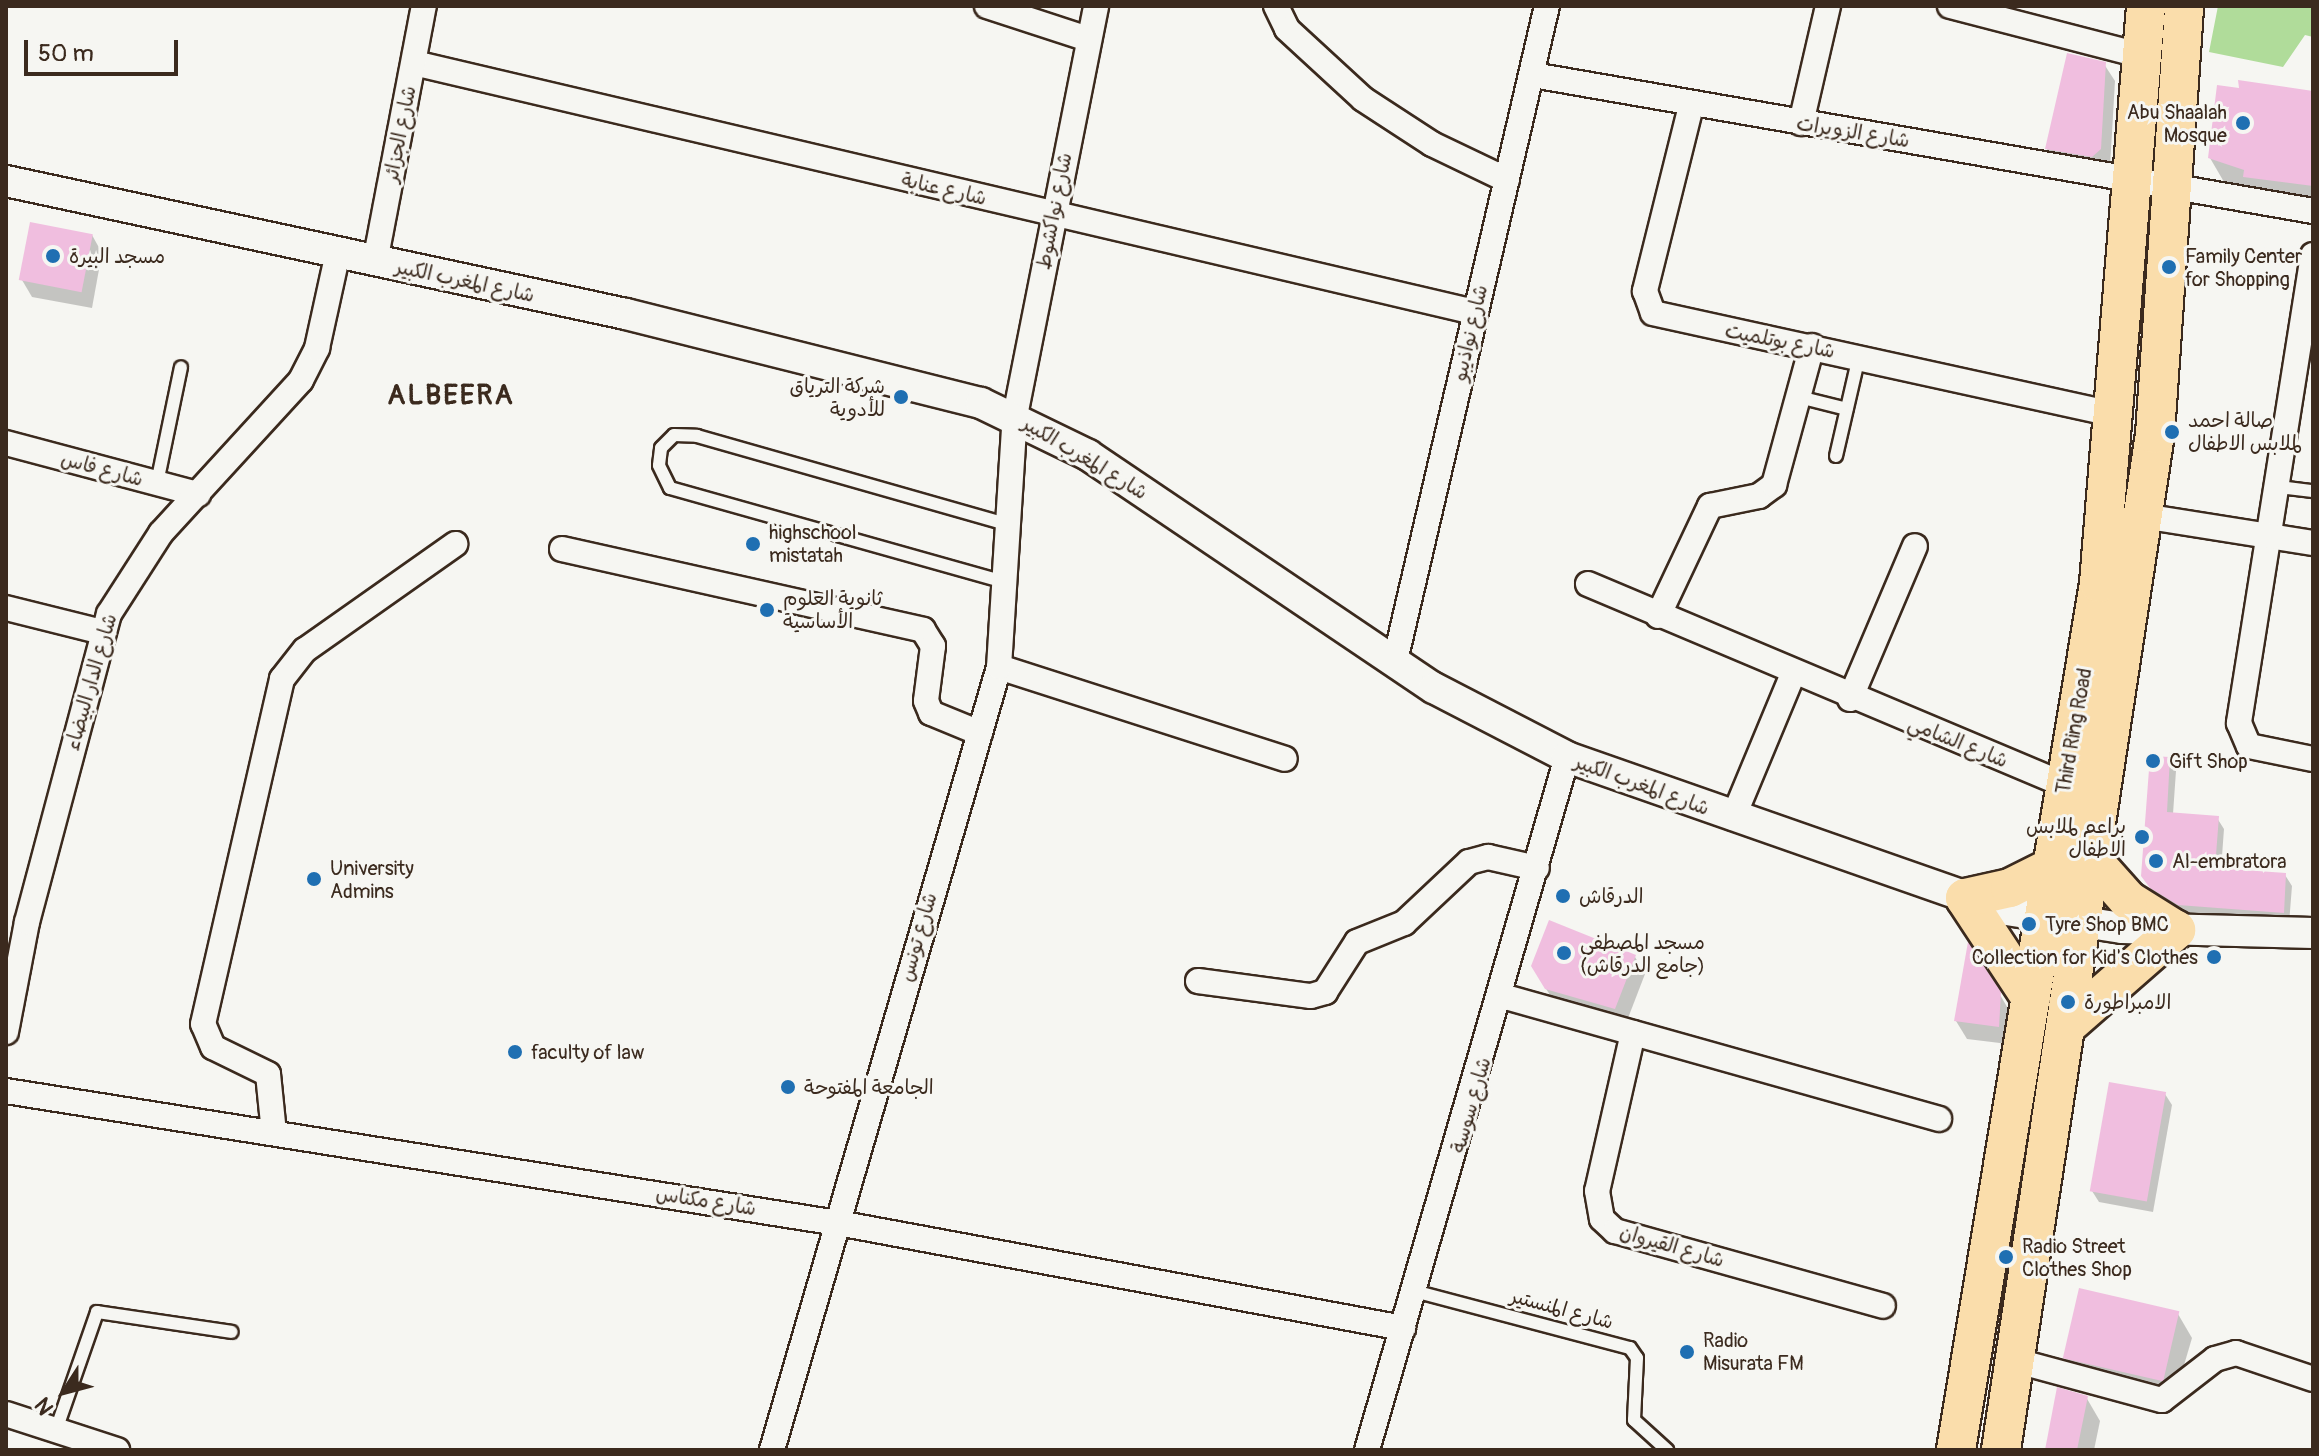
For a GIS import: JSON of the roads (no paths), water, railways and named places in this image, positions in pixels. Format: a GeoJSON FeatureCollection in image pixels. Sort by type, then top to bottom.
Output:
{"type":"FeatureCollection","features":[{"type":"Feature","properties":{"kind":"main road","name":"Third Ring Road"},"geometry":{"type":"LineString","coordinates":[[1956,1450],[2099,583],[2117,415],[2146,6]]}},
{"type":"Feature","properties":{"kind":"main road","name":"Third Ring Road"},"geometry":{"type":"LineString","coordinates":[[2001,1450],[2086,924],[2143,516],[2173,185],[2184,6]]}},
{"type":"Feature","properties":{"kind":"main road"},"geometry":{"type":"LineString","coordinates":[[2071,1022],[2176,930],[2128,900],[2095,863]]}},
{"type":"Feature","properties":{"kind":"main road"},"geometry":{"type":"LineString","coordinates":[[2031,998],[1965,898],[2001,891],[2052,867]]}},
{"type":"Feature","properties":{"kind":"street","name":"شارع الجزائر"},"geometry":{"type":"LineString","coordinates":[[375,262],[424,6]]}},
{"type":"Feature","properties":{"kind":"street"},"geometry":{"type":"LineString","coordinates":[[987,6],[1088,39]]}},
{"type":"Feature","properties":{"kind":"street","name":"شارع نواكشوط"},"geometry":{"type":"LineString","coordinates":[[1015,416],[1096,6]]}},
{"type":"Feature","properties":{"kind":"street"},"geometry":{"type":"LineString","coordinates":[[1276,6],[1287,29],[1363,99],[1432,144],[1507,180]]}},
{"type":"Feature","properties":{"kind":"street","name":"شارع نواذيبو"},"geometry":{"type":"LineString","coordinates":[[1395,661],[1547,6]]}},
{"type":"Feature","properties":{"kind":"street"},"geometry":{"type":"LineString","coordinates":[[1801,123],[1828,6]]}},
{"type":"Feature","properties":{"kind":"street"},"geometry":{"type":"LineString","coordinates":[[1950,6],[2014,16],[2143,56]]}},
{"type":"Feature","properties":{"kind":"street","name":"شارع عنابة"},"geometry":{"type":"LineString","coordinates":[[414,63],[1474,312]]}},
{"type":"Feature","properties":{"kind":"street","name":"شارع الزويرات"},"geometry":{"type":"LineString","coordinates":[[1533,75],[1691,106],[2313,211]]}},
{"type":"Feature","properties":{"kind":"street","name":"شارع بوتلميت"},"geometry":{"type":"LineString","coordinates":[[1691,106],[1649,270],[1649,308],[1667,320],[1812,346],[2117,415]]}},
{"type":"Feature","properties":{"kind":"street","name":"شارع المغرب الكبير"},"geometry":{"type":"LineString","coordinates":[[6,181],[337,257],[375,262],[626,314],[1015,416],[1088,455],[1395,661],[1567,757],[1965,898],[2042,918],[2176,930],[2313,933]]}},
{"type":"Feature","properties":{"kind":"street"},"geometry":{"type":"LineString","coordinates":[[2313,255],[2240,734],[2249,746],[2313,759]]}},
{"type":"Feature","properties":{"kind":"street","name":"شارع الدار البيضاء"},"geometry":{"type":"LineString","coordinates":[[6,1032],[16,919],[102,632],[122,589],[198,494],[301,380],[317,348],[337,257]]}},
{"type":"Feature","properties":{"kind":"street"},"geometry":{"type":"LineString","coordinates":[[1658,616],[1710,506],[1759,496],[1774,485],[1812,346]]}},
{"type":"Feature","properties":{"kind":"street","name":"شارع تونس"},"geometry":{"type":"LineString","coordinates":[[772,1450],[999,667],[1013,526],[1015,416]]}},
{"type":"Feature","properties":{"kind":"street","name":"شارع فاس"},"geometry":{"type":"LineString","coordinates":[[6,443],[198,494]]}},
{"type":"Feature","properties":{"kind":"street"},"geometry":{"type":"LineString","coordinates":[[2143,516],[2313,543]]}},
{"type":"Feature","properties":{"kind":"street"},"geometry":{"type":"LineString","coordinates":[[274,1133],[268,1074],[213,1047],[203,1024],[282,679],[305,650],[455,544]]}},
{"type":"Feature","properties":{"kind":"street"},"geometry":{"type":"LineString","coordinates":[[1850,699],[1915,546]]}},
{"type":"Feature","properties":{"kind":"street"},"geometry":{"type":"LineString","coordinates":[[562,549],[923,630],[933,646],[931,713],[980,733]]}},
{"type":"Feature","properties":{"kind":"street","name":"شارع الشامي"},"geometry":{"type":"LineString","coordinates":[[1588,584],[1792,676],[2065,785]]}},
{"type":"Feature","properties":{"kind":"street"},"geometry":{"type":"LineString","coordinates":[[6,608],[102,632]]}},
{"type":"Feature","properties":{"kind":"street"},"geometry":{"type":"LineString","coordinates":[[999,667],[1285,759]]}},
{"type":"Feature","properties":{"kind":"street"},"geometry":{"type":"LineString","coordinates":[[1733,818],[1792,676]]}},
{"type":"Feature","properties":{"kind":"street","name":"شارع سوسة"},"geometry":{"type":"LineString","coordinates":[[1367,1450],[1502,996],[1567,757]]}},
{"type":"Feature","properties":{"kind":"street"},"geometry":{"type":"LineString","coordinates":[[1198,981],[1311,996],[1325,992],[1357,942],[1404,923],[1469,862],[1488,857],[1537,868]]}},
{"type":"Feature","properties":{"kind":"street"},"geometry":{"type":"LineString","coordinates":[[1502,996],[1939,1119]]}},
{"type":"Feature","properties":{"kind":"street","name":"شارع القيروان"},"geometry":{"type":"LineString","coordinates":[[1633,1033],[1597,1191],[1602,1219],[1615,1231],[1883,1306]]}},
{"type":"Feature","properties":{"kind":"street","name":"شارع مكناس"},"geometry":{"type":"LineString","coordinates":[[6,1091],[838,1223],[1403,1328]]}},
{"type":"Feature","properties":{"kind":"street"},"geometry":{"type":"LineString","coordinates":[[2017,1361],[2162,1400],[2215,1359],[2236,1353],[2313,1379]]}},
{"type":"Feature","properties":{"kind":"street"},"geometry":{"type":"LineString","coordinates":[[6,1414],[117,1450]]}},
{"type":"Feature","properties":{"kind":"lane"},"geometry":{"type":"LineString","coordinates":[[1836,456],[1859,356]]}},
{"type":"Feature","properties":{"kind":"lane"},"geometry":{"type":"LineString","coordinates":[[157,483],[181,367]]}},
{"type":"Feature","properties":{"kind":"lane"},"geometry":{"type":"LineString","coordinates":[[1799,397],[1847,409]]}},
{"type":"Feature","properties":{"kind":"lane"},"geometry":{"type":"LineString","coordinates":[[1008,583],[670,488],[659,465],[661,448],[674,435],[697,436],[1013,526]]}},
{"type":"Feature","properties":{"kind":"lane"},"geometry":{"type":"LineString","coordinates":[[2279,487],[2313,491]]}},
{"type":"Feature","properties":{"kind":"lane","name":"شارع المنستير"},"geometry":{"type":"LineString","coordinates":[[1414,1291],[1630,1348],[1637,1358],[1634,1420],[1667,1450]]}},
{"type":"Feature","properties":{"kind":"lane"},"geometry":{"type":"LineString","coordinates":[[56,1430],[97,1312],[112,1308],[232,1332]]}},
{"type":"Feature","properties":{"kind":"place","name":"Abu Shaalah Mosque"},"geometry":{"type":"Point","coordinates":[2243,123]}},
{"type":"Feature","properties":{"kind":"place","name":"مسجد البيرة"},"geometry":{"type":"Point","coordinates":[53,256]}},
{"type":"Feature","properties":{"kind":"place","name":"Family Center for Shopping"},"geometry":{"type":"Point","coordinates":[2169,267]}},
{"type":"Feature","properties":{"kind":"place","name":"شركة الترياق للأدوية"},"geometry":{"type":"Point","coordinates":[901,397]}},
{"type":"Feature","properties":{"kind":"place","name":"صالة احمد لملابس الاطفال"},"geometry":{"type":"Point","coordinates":[2172,432]}},
{"type":"Feature","properties":{"kind":"place","name":"highschool mistatah"},"geometry":{"type":"Point","coordinates":[753,544]}},
{"type":"Feature","properties":{"kind":"place","name":"ثانوية العلوم الأساسية"},"geometry":{"type":"Point","coordinates":[767,610]}},
{"type":"Feature","properties":{"kind":"place","name":"Gift Shop"},"geometry":{"type":"Point","coordinates":[2153,761]}},
{"type":"Feature","properties":{"kind":"place","name":"براعم لملابس الاطفال"},"geometry":{"type":"Point","coordinates":[2142,837]}},
{"type":"Feature","properties":{"kind":"place","name":"Al-embratora"},"geometry":{"type":"Point","coordinates":[2156,861]}},
{"type":"Feature","properties":{"kind":"place","name":"University Admins"},"geometry":{"type":"Point","coordinates":[314,879]}},
{"type":"Feature","properties":{"kind":"place","name":"الدرقاش"},"geometry":{"type":"Point","coordinates":[1563,896]}},
{"type":"Feature","properties":{"kind":"place","name":"Tyre Shop BMC"},"geometry":{"type":"Point","coordinates":[2029,924]}},
{"type":"Feature","properties":{"kind":"place","name":"مسجد المصطفى (جامع الدرقاش)"},"geometry":{"type":"Point","coordinates":[1564,953]}},
{"type":"Feature","properties":{"kind":"place","name":"Collection for Kid's Clothes"},"geometry":{"type":"Point","coordinates":[2214,957]}},
{"type":"Feature","properties":{"kind":"place","name":"الامبراطورة"},"geometry":{"type":"Point","coordinates":[2068,1002]}},
{"type":"Feature","properties":{"kind":"place","name":"faculty of law"},"geometry":{"type":"Point","coordinates":[515,1052]}},
{"type":"Feature","properties":{"kind":"place","name":"الجامعة المفتوحة"},"geometry":{"type":"Point","coordinates":[788,1087]}},
{"type":"Feature","properties":{"kind":"place","name":"Radio Street Clothes Shop"},"geometry":{"type":"Point","coordinates":[2006,1257]}},
{"type":"Feature","properties":{"kind":"place","name":"Radio Misurata FM"},"geometry":{"type":"Point","coordinates":[1687,1352]}},
{"type":"Feature","properties":{"kind":"district","name":"ALBEERA"},"geometry":{"type":"Point","coordinates":[451,396]}}]}
